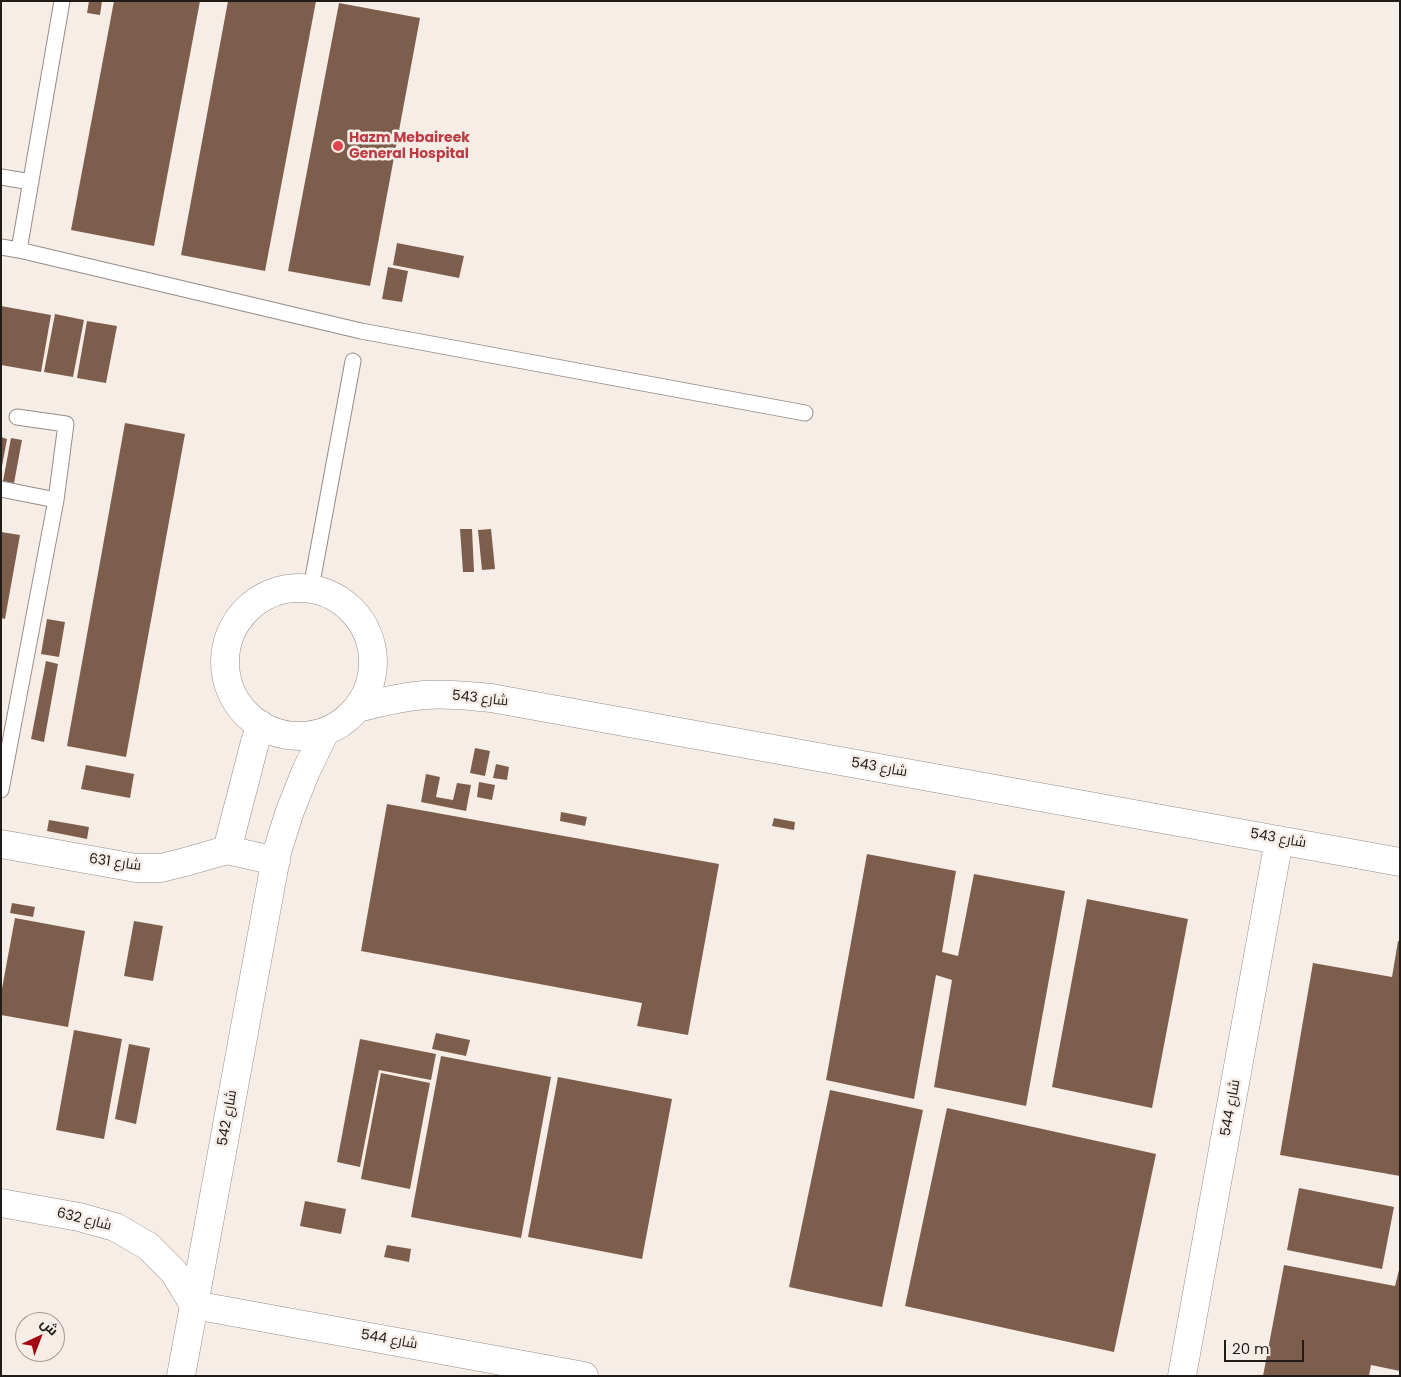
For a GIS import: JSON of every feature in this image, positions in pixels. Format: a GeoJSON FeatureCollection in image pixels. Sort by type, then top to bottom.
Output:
{"type":"FeatureCollection","features":[{"type":"Feature","properties":{"kind":"street"},"geometry":{"type":"LineString","coordinates":[[290,588],[311,588],[332,595],[350,608],[364,625],[372,646],[374,667],[369,689],[358,708],[343,722],[325,732],[300,736],[274,732],[261,725],[238,703],[228,684],[225,662],[228,641],[236,621],[251,606],[269,594],[290,588]]}},
{"type":"Feature","properties":{"kind":"street","name":"شارع 543"},"geometry":{"type":"LineString","coordinates":[[358,708],[424,695],[458,694],[491,698],[1400,862]]}},
{"type":"Feature","properties":{"kind":"street"},"geometry":{"type":"LineString","coordinates":[[261,725],[227,850],[276,861]]}},
{"type":"Feature","properties":{"kind":"street","name":"شارع 542"},"geometry":{"type":"LineString","coordinates":[[181,1376],[277,852],[290,811],[306,771],[325,732]]}},
{"type":"Feature","properties":{"kind":"street","name":"شارع 544"},"geometry":{"type":"LineString","coordinates":[[1182,1376],[1279,840]]}},
{"type":"Feature","properties":{"kind":"street","name":"شارع 631"},"geometry":{"type":"LineString","coordinates":[[1,844],[136,868],[161,868],[227,850]]}},
{"type":"Feature","properties":{"kind":"street","name":"شارع 632"},"geometry":{"type":"LineString","coordinates":[[1,1203],[79,1217],[115,1227],[148,1246],[174,1272],[194,1305]]}},
{"type":"Feature","properties":{"kind":"street","name":"شارع 544"},"geometry":{"type":"LineString","coordinates":[[194,1305],[584,1376]]}},
{"type":"Feature","properties":{"kind":"lane"},"geometry":{"type":"LineString","coordinates":[[19,250],[62,1]]}},
{"type":"Feature","properties":{"kind":"lane"},"geometry":{"type":"LineString","coordinates":[[1,177],[31,182]]}},
{"type":"Feature","properties":{"kind":"lane"},"geometry":{"type":"LineString","coordinates":[[1,247],[361,331],[805,413]]}},
{"type":"Feature","properties":{"kind":"lane"},"geometry":{"type":"LineString","coordinates":[[311,588],[353,361]]}},
{"type":"Feature","properties":{"kind":"lane"},"geometry":{"type":"LineString","coordinates":[[1,790],[56,500],[66,424],[17,417]]}},
{"type":"Feature","properties":{"kind":"lane"},"geometry":{"type":"LineString","coordinates":[[1,488],[56,500]]}},
{"type":"Feature","properties":{"kind":"building"},"geometry":{"type":"Polygon","coordinates":[[[89,1],[102,1],[100,15],[87,13],[89,1]]]}},
{"type":"Feature","properties":{"kind":"building"},"geometry":{"type":"Polygon","coordinates":[[[114,1],[200,1],[154,246],[71,230],[114,1]]]}},
{"type":"Feature","properties":{"kind":"building"},"geometry":{"type":"Polygon","coordinates":[[[228,1],[316,1],[265,271],[181,255],[228,1]]]}},
{"type":"Feature","properties":{"kind":"building"},"geometry":{"type":"Polygon","coordinates":[[[339,3],[420,18],[370,286],[288,271],[339,3]]]}},
{"type":"Feature","properties":{"kind":"building"},"geometry":{"type":"Polygon","coordinates":[[[397,243],[464,256],[459,278],[393,265],[397,243]]]}},
{"type":"Feature","properties":{"kind":"building"},"geometry":{"type":"Polygon","coordinates":[[[388,267],[408,271],[402,302],[382,299],[388,267]]]}},
{"type":"Feature","properties":{"kind":"building"},"geometry":{"type":"Polygon","coordinates":[[[1,306],[51,315],[41,372],[1,365],[1,306]]]}},
{"type":"Feature","properties":{"kind":"building"},"geometry":{"type":"Polygon","coordinates":[[[55,314],[84,320],[73,377],[44,372],[55,314]]]}},
{"type":"Feature","properties":{"kind":"building"},"geometry":{"type":"Polygon","coordinates":[[[87,321],[117,326],[106,383],[77,378],[87,321]]]}},
{"type":"Feature","properties":{"kind":"building"},"geometry":{"type":"Polygon","coordinates":[[[125,423],[185,434],[126,757],[67,746],[125,423]]]}},
{"type":"Feature","properties":{"kind":"building"},"geometry":{"type":"Polygon","coordinates":[[[1,437],[7,439],[2,466],[1,466],[1,437]]]}},
{"type":"Feature","properties":{"kind":"building"},"geometry":{"type":"Polygon","coordinates":[[[11,438],[22,440],[14,483],[3,481],[11,438]]]}},
{"type":"Feature","properties":{"kind":"building"},"geometry":{"type":"Polygon","coordinates":[[[460,529],[472,529],[474,572],[463,572],[460,529]]]}},
{"type":"Feature","properties":{"kind":"building"},"geometry":{"type":"Polygon","coordinates":[[[491,529],[495,569],[482,570],[478,530],[491,529]]]}},
{"type":"Feature","properties":{"kind":"building"},"geometry":{"type":"Polygon","coordinates":[[[1,532],[20,535],[5,619],[1,618],[1,532]]]}},
{"type":"Feature","properties":{"kind":"building"},"geometry":{"type":"Polygon","coordinates":[[[47,619],[65,622],[59,657],[41,654],[47,619]]]}},
{"type":"Feature","properties":{"kind":"building"},"geometry":{"type":"Polygon","coordinates":[[[46,661],[58,664],[44,742],[31,739],[46,661]]]}},
{"type":"Feature","properties":{"kind":"building"},"geometry":{"type":"Polygon","coordinates":[[[475,748],[490,751],[485,776],[470,773],[475,748]]]}},
{"type":"Feature","properties":{"kind":"building"},"geometry":{"type":"Polygon","coordinates":[[[496,764],[509,767],[507,780],[493,778],[496,764]]]}},
{"type":"Feature","properties":{"kind":"building"},"geometry":{"type":"Polygon","coordinates":[[[86,765],[134,774],[130,798],[81,789],[86,765]]]}},
{"type":"Feature","properties":{"kind":"building"},"geometry":{"type":"Polygon","coordinates":[[[426,774],[440,777],[436,797],[453,800],[457,783],[471,785],[466,811],[421,802],[426,774]]]}},
{"type":"Feature","properties":{"kind":"building"},"geometry":{"type":"Polygon","coordinates":[[[479,782],[495,785],[492,800],[477,797],[479,782]]]}},
{"type":"Feature","properties":{"kind":"building"},"geometry":{"type":"Polygon","coordinates":[[[387,804],[719,864],[688,1035],[637,1026],[642,1003],[361,951],[387,804]]]}},
{"type":"Feature","properties":{"kind":"building"},"geometry":{"type":"Polygon","coordinates":[[[561,812],[587,817],[585,826],[560,821],[561,812]]]}},
{"type":"Feature","properties":{"kind":"building"},"geometry":{"type":"Polygon","coordinates":[[[774,818],[795,822],[794,830],[772,826],[774,818]]]}},
{"type":"Feature","properties":{"kind":"building"},"geometry":{"type":"Polygon","coordinates":[[[49,820],[89,827],[87,839],[47,831],[49,820]]]}},
{"type":"Feature","properties":{"kind":"building"},"geometry":{"type":"Polygon","coordinates":[[[867,854],[956,871],[942,952],[958,956],[974,874],[1065,891],[1026,1106],[934,1087],[952,980],[936,975],[914,1099],[826,1080],[867,854]]]}},
{"type":"Feature","properties":{"kind":"building"},"geometry":{"type":"Polygon","coordinates":[[[1087,899],[1188,919],[1152,1108],[1052,1087],[1087,899]]]}},
{"type":"Feature","properties":{"kind":"building"},"geometry":{"type":"Polygon","coordinates":[[[12,903],[35,907],[33,917],[10,913],[12,903]]]}},
{"type":"Feature","properties":{"kind":"building"},"geometry":{"type":"Polygon","coordinates":[[[15,918],[85,931],[68,1027],[1,1015],[1,994],[15,918]]]}},
{"type":"Feature","properties":{"kind":"building"},"geometry":{"type":"Polygon","coordinates":[[[134,921],[163,926],[153,981],[124,976],[134,921]]]}},
{"type":"Feature","properties":{"kind":"building"},"geometry":{"type":"Polygon","coordinates":[[[1398,941],[1400,941],[1400,1176],[1280,1155],[1313,963],[1392,977],[1398,941]]]}},
{"type":"Feature","properties":{"kind":"building"},"geometry":{"type":"Polygon","coordinates":[[[74,1030],[122,1039],[104,1139],[56,1130],[74,1030]]]}},
{"type":"Feature","properties":{"kind":"building"},"geometry":{"type":"Polygon","coordinates":[[[436,1033],[470,1040],[466,1056],[432,1049],[436,1033]]]}},
{"type":"Feature","properties":{"kind":"building"},"geometry":{"type":"Polygon","coordinates":[[[360,1039],[436,1054],[431,1080],[379,1070],[360,1167],[337,1162],[360,1039]]]}},
{"type":"Feature","properties":{"kind":"building"},"geometry":{"type":"Polygon","coordinates":[[[129,1044],[150,1048],[136,1124],[115,1119],[129,1044]]]}},
{"type":"Feature","properties":{"kind":"building"},"geometry":{"type":"Polygon","coordinates":[[[441,1056],[551,1077],[521,1238],[411,1217],[441,1056]]]}},
{"type":"Feature","properties":{"kind":"building"},"geometry":{"type":"Polygon","coordinates":[[[381,1073],[430,1083],[410,1189],[361,1179],[381,1073]]]}},
{"type":"Feature","properties":{"kind":"building"},"geometry":{"type":"Polygon","coordinates":[[[558,1077],[672,1099],[642,1259],[528,1237],[558,1077]]]}},
{"type":"Feature","properties":{"kind":"building"},"geometry":{"type":"Polygon","coordinates":[[[830,1090],[923,1110],[882,1307],[789,1287],[830,1090]]]}},
{"type":"Feature","properties":{"kind":"building"},"geometry":{"type":"Polygon","coordinates":[[[947,1108],[1156,1154],[1114,1352],[905,1306],[947,1108]]]}},
{"type":"Feature","properties":{"kind":"building"},"geometry":{"type":"Polygon","coordinates":[[[1299,1188],[1394,1207],[1382,1269],[1287,1250],[1299,1188]]]}},
{"type":"Feature","properties":{"kind":"building"},"geometry":{"type":"Polygon","coordinates":[[[305,1201],[346,1209],[341,1234],[300,1226],[305,1201]]]}},
{"type":"Feature","properties":{"kind":"building"},"geometry":{"type":"Polygon","coordinates":[[[387,1245],[411,1249],[409,1262],[384,1257],[387,1245]]]}},
{"type":"Feature","properties":{"kind":"building"},"geometry":{"type":"Polygon","coordinates":[[[1284,1265],[1395,1286],[1400,1266],[1400,1371],[1371,1365],[1369,1376],[1263,1376],[1284,1265]]]}},
{"type":"Feature","properties":{"kind":"place","name":"Hazm Mebaireek General Hospital"},"geometry":{"type":"Point","coordinates":[338,146]}}]}
